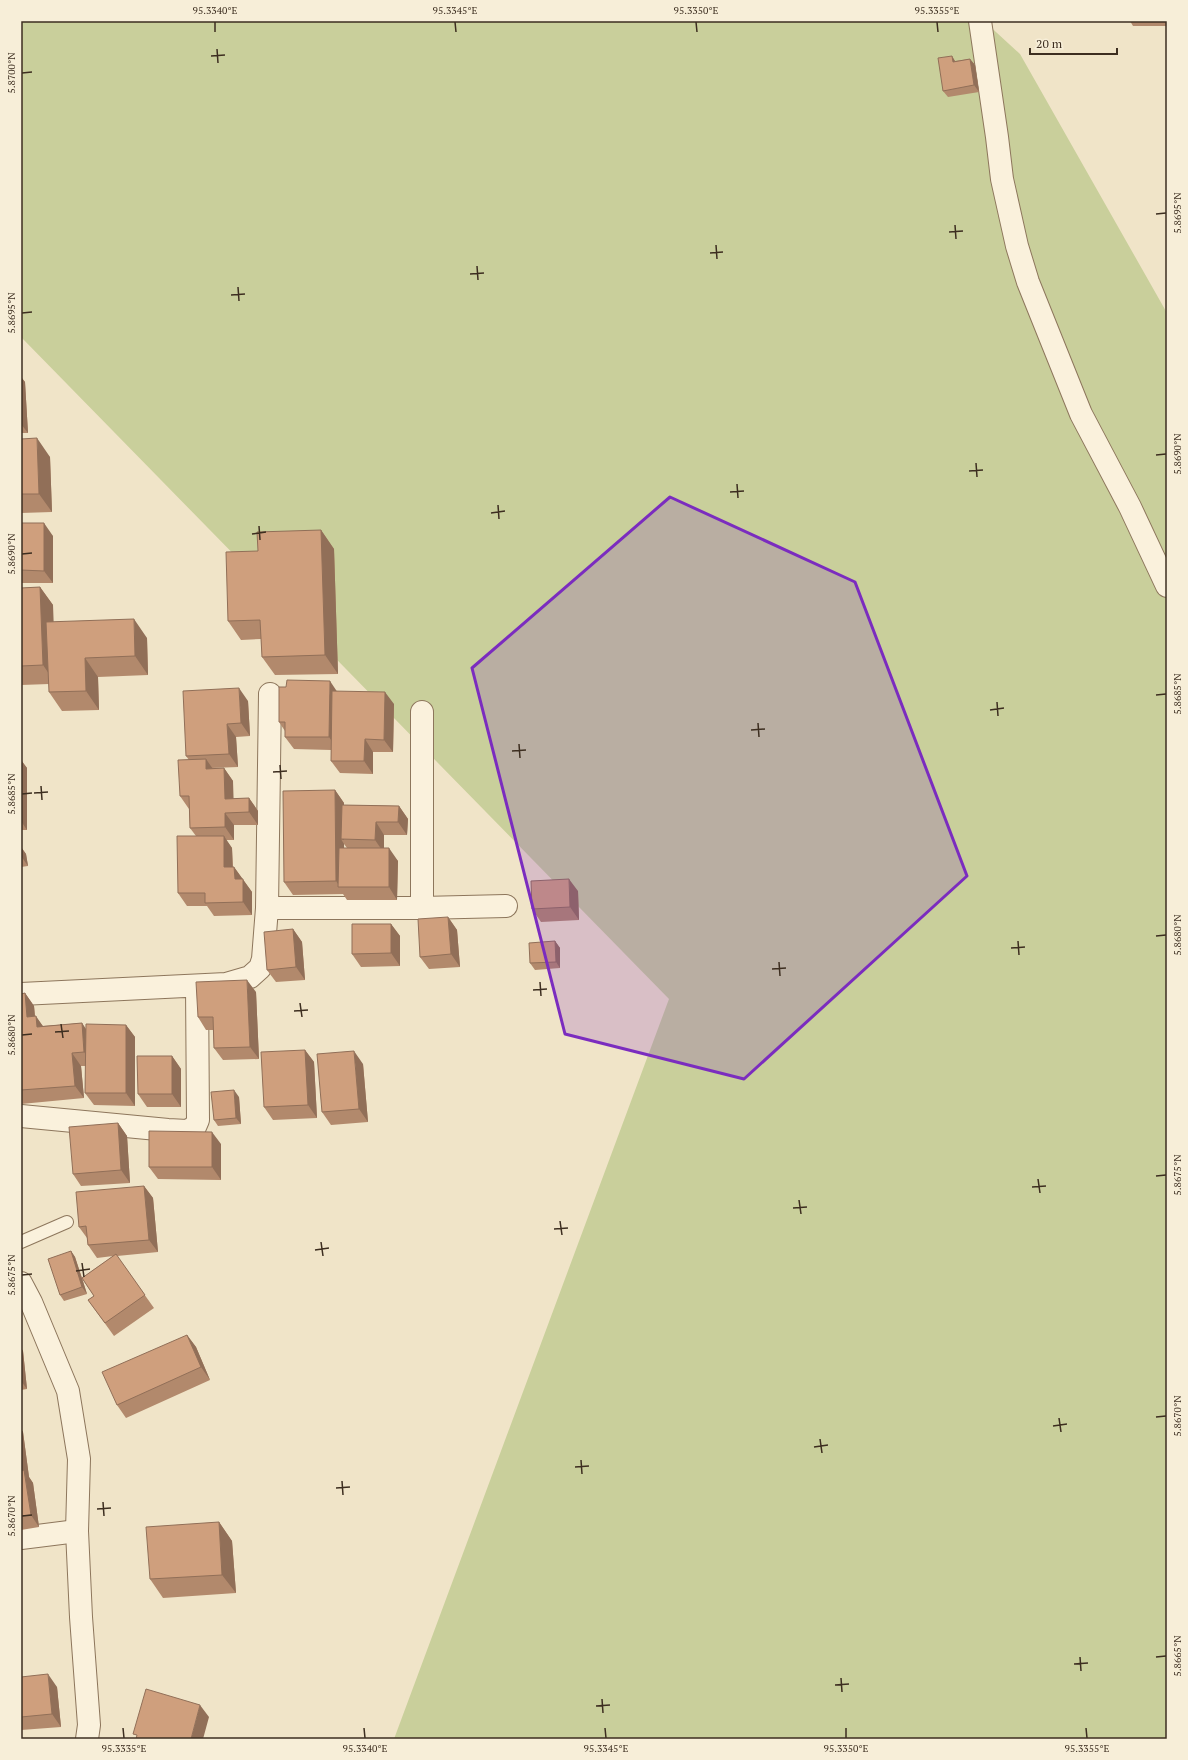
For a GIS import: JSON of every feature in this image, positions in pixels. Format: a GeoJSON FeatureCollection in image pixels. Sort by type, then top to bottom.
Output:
{"type":"FeatureCollection","features":[{"type":"Feature","properties":{"kind":"street"},"geometry":{"type":"LineString","coordinates":[[980,21],[1002,179],[1017,246],[1028,282],[1081,414],[1130,507],[1167,586]]}},
{"type":"Feature","properties":{"kind":"street"},"geometry":{"type":"LineString","coordinates":[[21,994],[226,984],[250,977],[260,968],[263,959],[267,908],[270,694]]}},
{"type":"Feature","properties":{"kind":"street"},"geometry":{"type":"LineString","coordinates":[[422,712],[422,908]]}},
{"type":"Feature","properties":{"kind":"street"},"geometry":{"type":"LineString","coordinates":[[267,908],[422,908],[506,906]]}},
{"type":"Feature","properties":{"kind":"street"},"geometry":{"type":"LineString","coordinates":[[21,1116],[168,1130],[187,1131],[195,1127],[198,1120],[197,986]]}},
{"type":"Feature","properties":{"kind":"street"},"geometry":{"type":"LineString","coordinates":[[21,1283],[31,1302],[68,1391],[79,1459],[77,1531],[81,1617],[89,1726],[87,1739]]}},
{"type":"Feature","properties":{"kind":"street"},"geometry":{"type":"LineString","coordinates":[[21,1538],[77,1531]]}},
{"type":"Feature","properties":{"kind":"lane"},"geometry":{"type":"LineString","coordinates":[[21,1242],[67,1222]]}},
{"type":"Feature","properties":{"kind":"highlighted area"},"geometry":{"type":"Polygon","coordinates":[[[670,497],[855,582],[967,876],[744,1079],[565,1034],[472,668],[670,497]]]}},
{"type":"Feature","properties":{"kind":"green space"},"geometry":{"type":"Polygon","coordinates":[[[21,21],[984,21],[1020,54],[1167,313],[1167,1739],[394,1739],[669,999],[21,337],[21,21]]]}},
{"type":"Feature","properties":{"kind":"building"},"geometry":{"type":"Polygon","coordinates":[[[952,56],[953,62],[970,59],[974,85],[943,91],[938,58],[952,56]]]}},
{"type":"Feature","properties":{"kind":"building"},"geometry":{"type":"Polygon","coordinates":[[[37,438],[39,494],[21,494],[21,439],[37,438]]]}},
{"type":"Feature","properties":{"kind":"building"},"geometry":{"type":"Polygon","coordinates":[[[21,523],[44,523],[44,571],[21,570],[21,523]]]}},
{"type":"Feature","properties":{"kind":"building"},"geometry":{"type":"Polygon","coordinates":[[[321,530],[325,655],[262,657],[260,620],[228,621],[226,552],[258,551],[257,532],[321,530]]]}},
{"type":"Feature","properties":{"kind":"building"},"geometry":{"type":"Polygon","coordinates":[[[40,587],[43,665],[21,666],[21,588],[40,587]]]}},
{"type":"Feature","properties":{"kind":"building"},"geometry":{"type":"Polygon","coordinates":[[[134,619],[135,656],[85,658],[86,691],[49,692],[46,622],[134,619]]]}},
{"type":"Feature","properties":{"kind":"building"},"geometry":{"type":"Polygon","coordinates":[[[287,680],[330,681],[329,737],[285,737],[285,722],[279,722],[279,687],[286,687],[287,680]]]}},
{"type":"Feature","properties":{"kind":"building"},"geometry":{"type":"Polygon","coordinates":[[[239,688],[241,723],[227,724],[229,754],[186,756],[183,691],[239,688]]]}},
{"type":"Feature","properties":{"kind":"building"},"geometry":{"type":"Polygon","coordinates":[[[332,691],[385,692],[384,740],[365,739],[364,761],[331,761],[332,691]]]}},
{"type":"Feature","properties":{"kind":"building"},"geometry":{"type":"Polygon","coordinates":[[[206,759],[206,769],[224,768],[225,799],[249,798],[249,812],[225,813],[225,827],[190,828],[189,796],[180,796],[178,760],[206,759]]]}},
{"type":"Feature","properties":{"kind":"building"},"geometry":{"type":"Polygon","coordinates":[[[335,790],[336,881],[284,882],[283,791],[335,790]]]}},
{"type":"Feature","properties":{"kind":"building"},"geometry":{"type":"Polygon","coordinates":[[[342,805],[399,806],[398,822],[376,822],[375,840],[341,839],[342,805]]]}},
{"type":"Feature","properties":{"kind":"building"},"geometry":{"type":"Polygon","coordinates":[[[177,836],[224,836],[224,867],[234,867],[235,879],[243,879],[243,902],[205,903],[205,893],[178,893],[177,836]]]}},
{"type":"Feature","properties":{"kind":"building"},"geometry":{"type":"Polygon","coordinates":[[[339,848],[389,848],[389,887],[338,887],[339,848]]]}},
{"type":"Feature","properties":{"kind":"building"},"geometry":{"type":"Polygon","coordinates":[[[569,879],[570,907],[532,909],[531,881],[569,879]]]}},
{"type":"Feature","properties":{"kind":"building"},"geometry":{"type":"Polygon","coordinates":[[[448,917],[451,954],[420,957],[418,919],[448,917]]]}},
{"type":"Feature","properties":{"kind":"building"},"geometry":{"type":"Polygon","coordinates":[[[352,924],[391,924],[391,953],[352,954],[352,924]]]}},
{"type":"Feature","properties":{"kind":"building"},"geometry":{"type":"Polygon","coordinates":[[[293,929],[296,967],[267,970],[264,932],[293,929]]]}},
{"type":"Feature","properties":{"kind":"building"},"geometry":{"type":"Polygon","coordinates":[[[555,941],[556,962],[530,963],[529,943],[555,941]]]}},
{"type":"Feature","properties":{"kind":"building"},"geometry":{"type":"Polygon","coordinates":[[[247,980],[250,1047],[214,1048],[213,1017],[198,1017],[196,982],[247,980]]]}},
{"type":"Feature","properties":{"kind":"building"},"geometry":{"type":"Polygon","coordinates":[[[25,993],[27,1017],[36,1016],[37,1027],[82,1023],[84,1052],[72,1053],[75,1086],[21,1090],[21,994],[25,993]]]}},
{"type":"Feature","properties":{"kind":"building"},"geometry":{"type":"Polygon","coordinates":[[[86,1024],[126,1025],[126,1093],[85,1093],[86,1024]]]}},
{"type":"Feature","properties":{"kind":"building"},"geometry":{"type":"Polygon","coordinates":[[[305,1050],[308,1105],[264,1107],[261,1052],[305,1050]]]}},
{"type":"Feature","properties":{"kind":"building"},"geometry":{"type":"Polygon","coordinates":[[[354,1051],[359,1109],[322,1112],[317,1054],[354,1051]]]}},
{"type":"Feature","properties":{"kind":"building"},"geometry":{"type":"Polygon","coordinates":[[[137,1056],[172,1056],[172,1094],[138,1094],[137,1056]]]}},
{"type":"Feature","properties":{"kind":"building"},"geometry":{"type":"Polygon","coordinates":[[[234,1090],[236,1118],[214,1120],[211,1092],[234,1090]]]}},
{"type":"Feature","properties":{"kind":"building"},"geometry":{"type":"Polygon","coordinates":[[[118,1123],[121,1170],[73,1174],[69,1127],[118,1123]]]}},
{"type":"Feature","properties":{"kind":"building"},"geometry":{"type":"Polygon","coordinates":[[[149,1131],[212,1132],[212,1167],[149,1167],[149,1131]]]}},
{"type":"Feature","properties":{"kind":"building"},"geometry":{"type":"Polygon","coordinates":[[[144,1186],[149,1240],[88,1245],[86,1226],[79,1227],[76,1192],[144,1186]]]}},
{"type":"Feature","properties":{"kind":"building"},"geometry":{"type":"Polygon","coordinates":[[[71,1251],[82,1287],[60,1295],[48,1259],[71,1251]]]}},
{"type":"Feature","properties":{"kind":"building"},"geometry":{"type":"Polygon","coordinates":[[[116,1254],[145,1295],[105,1323],[88,1300],[94,1296],[82,1278],[116,1254]]]}},
{"type":"Feature","properties":{"kind":"building"},"geometry":{"type":"Polygon","coordinates":[[[187,1335],[201,1367],[117,1405],[102,1372],[187,1335]]]}},
{"type":"Feature","properties":{"kind":"building"},"geometry":{"type":"Polygon","coordinates":[[[24,1470],[31,1515],[21,1516],[21,1471],[24,1470]]]}},
{"type":"Feature","properties":{"kind":"building"},"geometry":{"type":"Polygon","coordinates":[[[219,1522],[222,1575],[150,1579],[146,1527],[219,1522]]]}},
{"type":"Feature","properties":{"kind":"building"},"geometry":{"type":"Polygon","coordinates":[[[48,1674],[52,1714],[21,1717],[21,1677],[48,1674]]]}},
{"type":"Feature","properties":{"kind":"building"},"geometry":{"type":"Polygon","coordinates":[[[146,1689],[200,1705],[191,1739],[136,1739],[137,1735],[133,1734],[146,1689]]]}}]}
